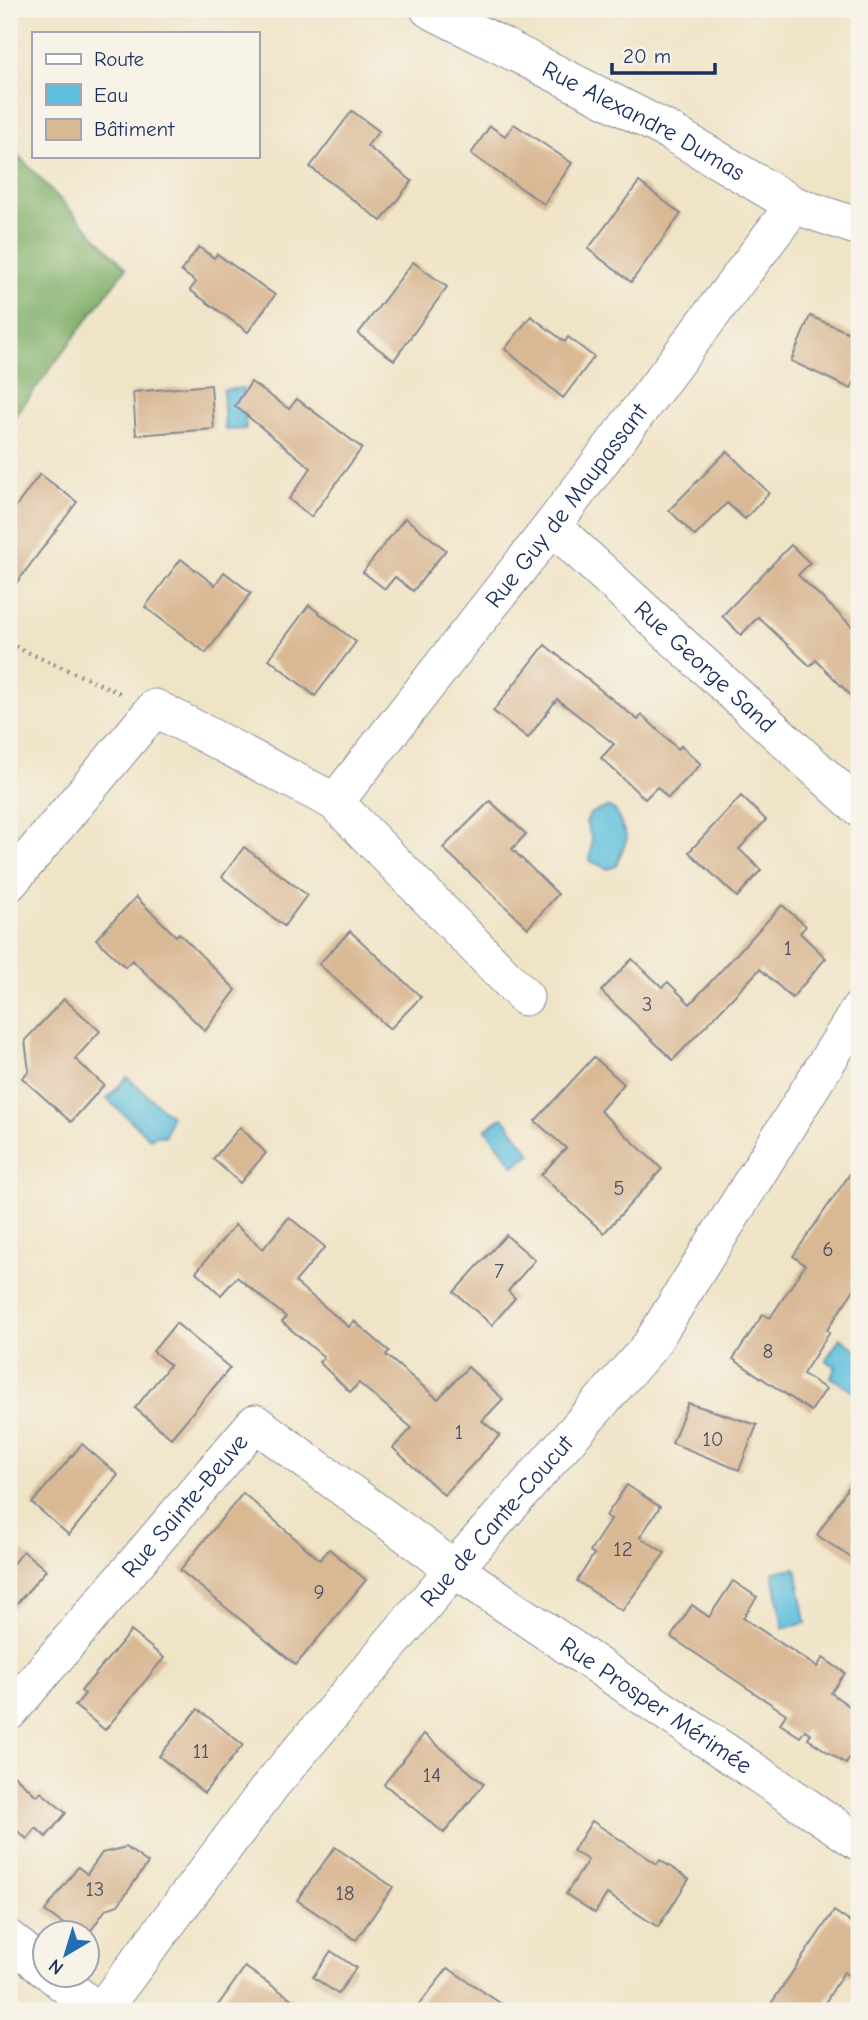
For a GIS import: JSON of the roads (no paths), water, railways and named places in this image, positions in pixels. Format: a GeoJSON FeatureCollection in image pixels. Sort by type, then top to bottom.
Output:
{"type":"FeatureCollection","features":[{"type":"Feature","properties":{"kind":"street","name":"Rue Alexandre Dumas"},"geometry":{"type":"LineString","coordinates":[[429,9],[669,131],[794,205],[859,226]]}},
{"type":"Feature","properties":{"kind":"street","name":"Rue Guy de Maupassant"},"geometry":{"type":"LineString","coordinates":[[335,802],[552,526],[794,205]]}},
{"type":"Feature","properties":{"kind":"street","name":"Rue George Sand"},"geometry":{"type":"LineString","coordinates":[[552,526],[859,808]]}},
{"type":"Feature","properties":{"kind":"street"},"geometry":{"type":"LineString","coordinates":[[9,883],[155,708],[335,802],[525,997]]}},
{"type":"Feature","properties":{"kind":"street","name":"Rue de Cante-Coucut"},"geometry":{"type":"LineString","coordinates":[[99,2011],[272,1784],[454,1569],[650,1346],[859,1010]]}},
{"type":"Feature","properties":{"kind":"street","name":"Rue Sainte-Beuve"},"geometry":{"type":"LineString","coordinates":[[9,1712],[255,1423],[454,1569]]}},
{"type":"Feature","properties":{"kind":"street","name":"Rue Prosper Mérimée"},"geometry":{"type":"LineString","coordinates":[[454,1569],[859,1842]]}},
{"type":"Feature","properties":{"kind":"street"},"geometry":{"type":"LineString","coordinates":[[9,1939],[32,1958]]}},
{"type":"Feature","properties":{"kind":"street"},"geometry":{"type":"LineString","coordinates":[[69,1988],[99,2011]]}},
{"type":"Feature","properties":{"kind":"water"},"geometry":{"type":"Polygon","coordinates":[[[243,388],[246,429],[225,430],[223,390],[243,388]]]}},
{"type":"Feature","properties":{"kind":"water"},"geometry":{"type":"Polygon","coordinates":[[[608,807],[615,810],[627,838],[616,866],[608,869],[590,861],[592,840],[586,822],[591,813],[608,807]]]}},
{"type":"Feature","properties":{"kind":"water"},"geometry":{"type":"Polygon","coordinates":[[[127,1077],[171,1116],[165,1136],[155,1135],[151,1139],[107,1099],[127,1077]]]}},
{"type":"Feature","properties":{"kind":"water"},"geometry":{"type":"Polygon","coordinates":[[[503,1117],[531,1154],[514,1166],[486,1129],[503,1117]]]}},
{"type":"Feature","properties":{"kind":"water"},"geometry":{"type":"Polygon","coordinates":[[[840,1338],[859,1352],[859,1389],[856,1394],[831,1377],[836,1367],[826,1360],[840,1338]]]}},
{"type":"Feature","properties":{"kind":"water"},"geometry":{"type":"Polygon","coordinates":[[[796,1568],[806,1623],[783,1628],[773,1572],[796,1568]]]}}]}
